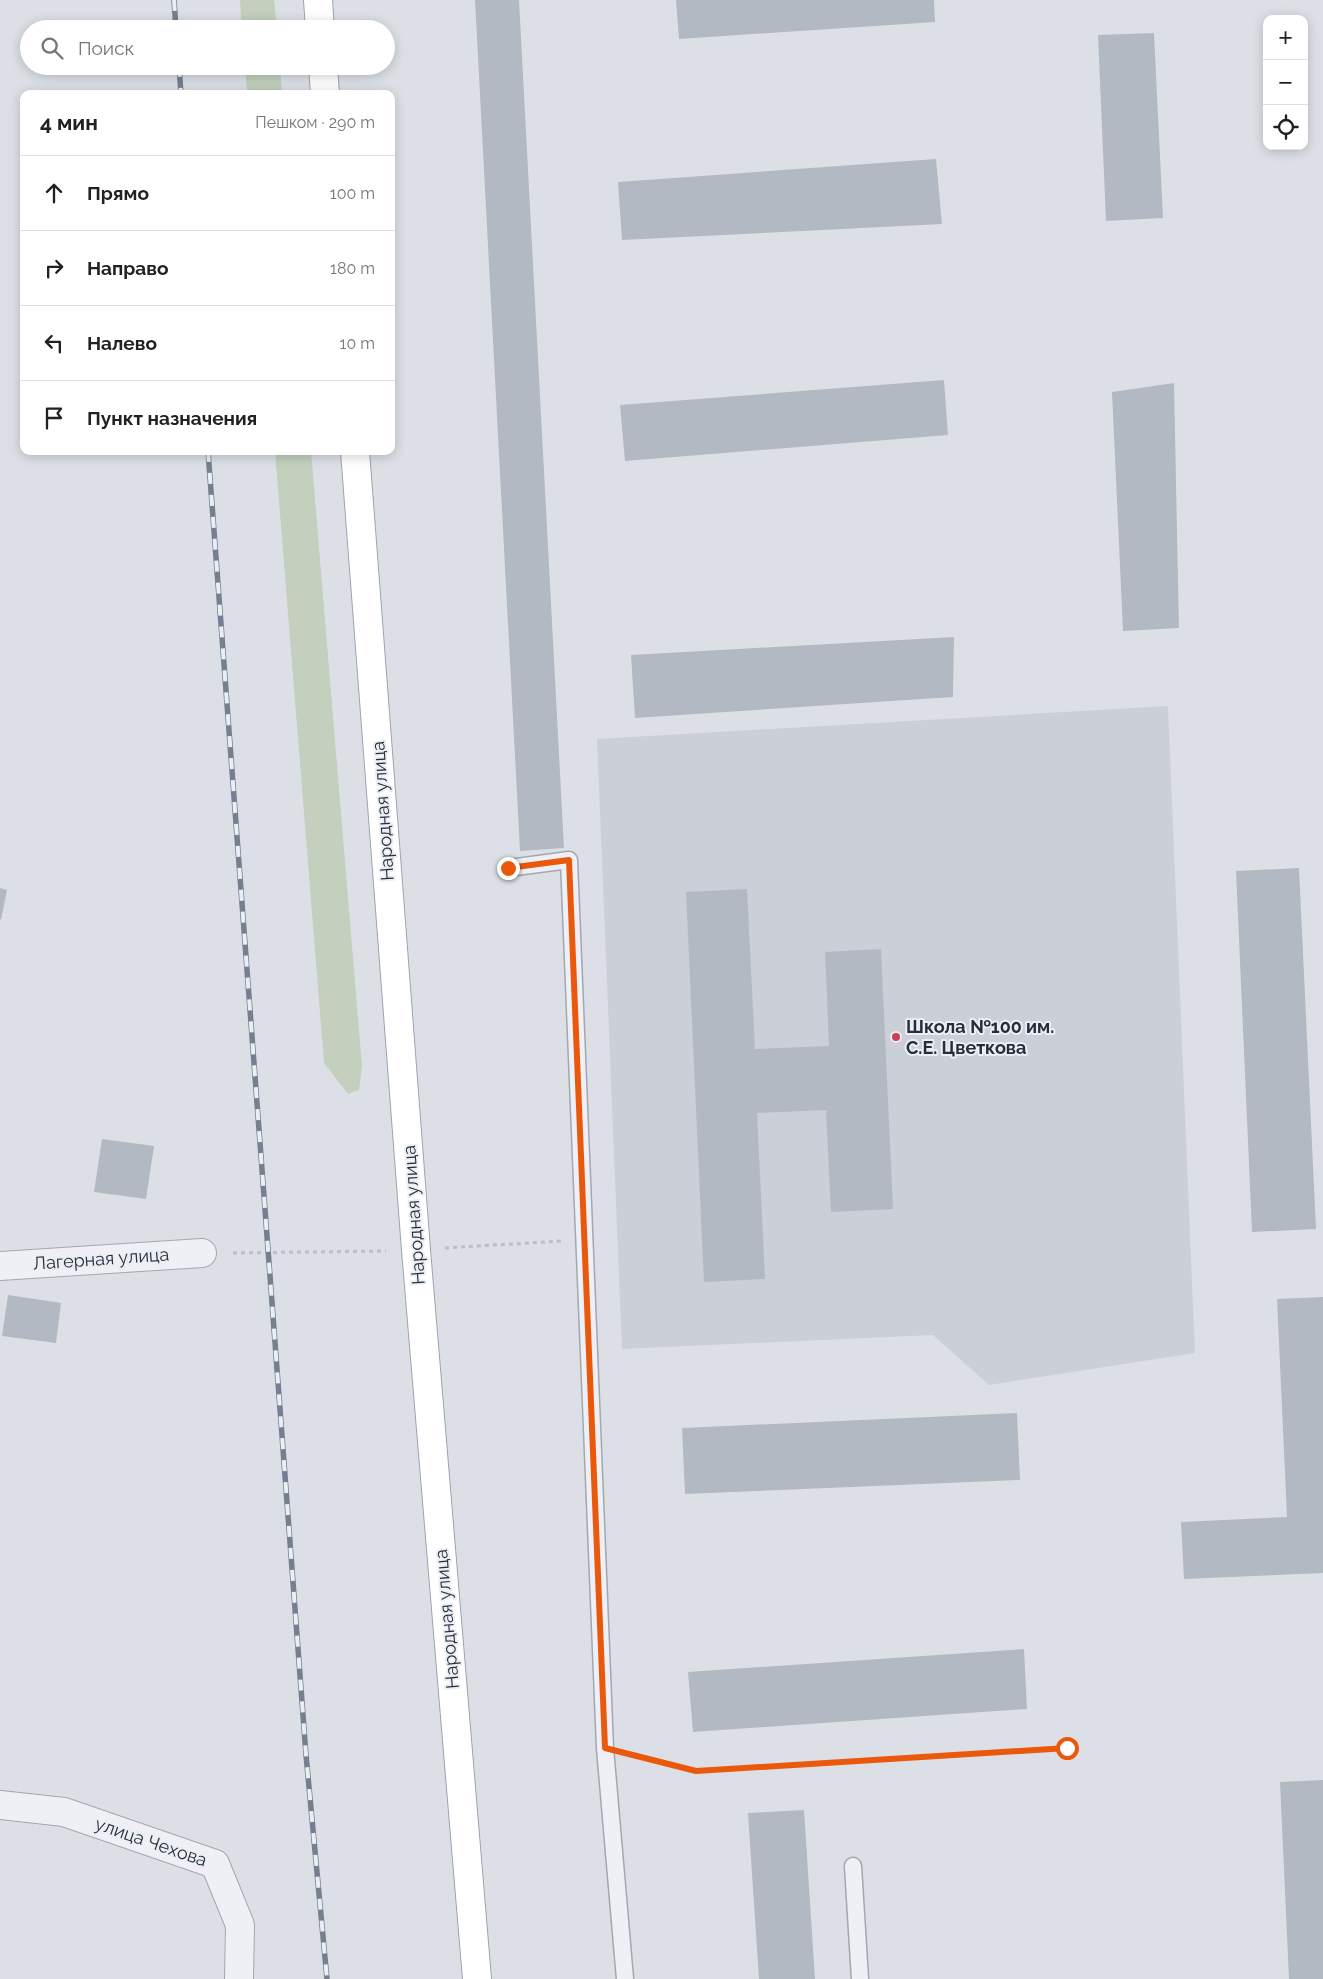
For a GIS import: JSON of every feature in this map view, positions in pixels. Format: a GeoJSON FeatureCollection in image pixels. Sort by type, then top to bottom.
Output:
{"type":"FeatureCollection","features":[{"type":"Feature","properties":{"kind":"main road"},"geometry":{"type":"LineString","coordinates":[[318,0],[319,20]]}},
{"type":"Feature","properties":{"kind":"main road"},"geometry":{"type":"LineString","coordinates":[[324,75],[325,90]]}},
{"type":"Feature","properties":{"kind":"main road","name":"Народная улица"},"geometry":{"type":"LineString","coordinates":[[355,455],[416,1250],[477,1979]]}},
{"type":"Feature","properties":{"kind":"street","name":"Лагерная улица"},"geometry":{"type":"LineString","coordinates":[[0,1266],[202,1253]]}},
{"type":"Feature","properties":{"kind":"street","name":"улица Чехова"},"geometry":{"type":"LineString","coordinates":[[0,1805],[64,1812],[215,1864],[240,1925],[239,1979]]}},
{"type":"Feature","properties":{"kind":"lane"},"geometry":{"type":"LineString","coordinates":[[508,868],[569,860],[605,1748],[626,1979]]}},
{"type":"Feature","properties":{"kind":"lane"},"geometry":{"type":"LineString","coordinates":[[853,1866],[860,1979]]}},
{"type":"Feature","properties":{"kind":"path"},"geometry":{"type":"LineString","coordinates":[[605,1748],[696,1771],[1067,1748]]}},
{"type":"Feature","properties":{"kind":"shaded area","name":"Школа №100 им. С.Е. Цветкова"},"geometry":{"type":"Polygon","coordinates":[[[1168,706],[1195,1353],[989,1385],[933,1335],[622,1349],[597,739],[1168,706]]]}},
{"type":"Feature","properties":{"kind":"green space"},"geometry":{"type":"Polygon","coordinates":[[[240,0],[274,0],[276,20],[241,20],[240,0]]]}},
{"type":"Feature","properties":{"kind":"green space"},"geometry":{"type":"Polygon","coordinates":[[[246,75],[281,75],[282,90],[247,90],[246,75]]]}},
{"type":"Feature","properties":{"kind":"green space"},"geometry":{"type":"Polygon","coordinates":[[[275,455],[311,455],[362,1066],[359,1090],[348,1094],[324,1063],[275,455]]]}},
{"type":"Feature","properties":{"kind":"building"},"geometry":{"type":"Polygon","coordinates":[[[475,0],[519,0],[564,848],[520,851],[475,0]]]}},
{"type":"Feature","properties":{"kind":"building"},"geometry":{"type":"Polygon","coordinates":[[[676,0],[934,0],[935,22],[679,39],[676,0]]]}},
{"type":"Feature","properties":{"kind":"building"},"geometry":{"type":"Polygon","coordinates":[[[1154,33],[1163,218],[1106,221],[1098,35],[1154,33]]]}},
{"type":"Feature","properties":{"kind":"building"},"geometry":{"type":"Polygon","coordinates":[[[936,159],[942,224],[622,240],[618,182],[936,159]]]}},
{"type":"Feature","properties":{"kind":"building"},"geometry":{"type":"Polygon","coordinates":[[[944,380],[948,435],[625,461],[620,405],[944,380]]]}},
{"type":"Feature","properties":{"kind":"building"},"geometry":{"type":"Polygon","coordinates":[[[1174,383],[1179,628],[1123,631],[1112,392],[1174,383]]]}},
{"type":"Feature","properties":{"kind":"building"},"geometry":{"type":"Polygon","coordinates":[[[954,637],[953,697],[635,718],[631,655],[954,637]]]}},
{"type":"Feature","properties":{"kind":"building"},"geometry":{"type":"Polygon","coordinates":[[[1299,868],[1316,1229],[1252,1232],[1236,871],[1299,868]]]}},
{"type":"Feature","properties":{"kind":"building"},"geometry":{"type":"Polygon","coordinates":[[[0,888],[7,890],[1,920],[0,919],[0,888]]]}},
{"type":"Feature","properties":{"kind":"building"},"geometry":{"type":"Polygon","coordinates":[[[747,889],[755,1049],[829,1046],[825,952],[881,949],[893,1209],[831,1212],[826,1110],[757,1113],[765,1279],[704,1282],[686,892],[747,889]]]}},
{"type":"Feature","properties":{"kind":"building"},"geometry":{"type":"Polygon","coordinates":[[[102,1139],[154,1146],[146,1199],[94,1192],[102,1139]]]}},
{"type":"Feature","properties":{"kind":"building"},"geometry":{"type":"Polygon","coordinates":[[[8,1295],[61,1303],[56,1343],[2,1336],[8,1295]]]}},
{"type":"Feature","properties":{"kind":"building"},"geometry":{"type":"Polygon","coordinates":[[[1323,1297],[1323,1573],[1184,1579],[1181,1522],[1287,1517],[1277,1299],[1323,1297]]]}},
{"type":"Feature","properties":{"kind":"building"},"geometry":{"type":"Polygon","coordinates":[[[1017,1413],[1020,1480],[685,1494],[682,1428],[1017,1413]]]}},
{"type":"Feature","properties":{"kind":"building"},"geometry":{"type":"Polygon","coordinates":[[[1024,1649],[1027,1709],[693,1732],[688,1672],[1024,1649]]]}},
{"type":"Feature","properties":{"kind":"building"},"geometry":{"type":"Polygon","coordinates":[[[1323,1780],[1323,1979],[1289,1979],[1280,1782],[1323,1780]]]}},
{"type":"Feature","properties":{"kind":"building"},"geometry":{"type":"Polygon","coordinates":[[[804,1810],[815,1979],[759,1979],[748,1813],[804,1810]]]}},
{"type":"Feature","properties":{"kind":"railway"},"geometry":{"type":"LineString","coordinates":[[174,0],[175,20]]}},
{"type":"Feature","properties":{"kind":"railway"},"geometry":{"type":"LineString","coordinates":[[180,75],[181,90]]}},
{"type":"Feature","properties":{"kind":"railway"},"geometry":{"type":"LineString","coordinates":[[208,455],[306,1755],[327,1979]]}},
{"type":"Feature","properties":{"kind":"place","name":"Школа №100 им. С.Е. Цветкова"},"geometry":{"type":"Point","coordinates":[896,1037]}},
{"type":"Feature","properties":{"kind":"route"},"geometry":{"type":"LineString","coordinates":[[508,868],[569,860],[605,1748],[696,1771],[1067,1748]]}}]}
